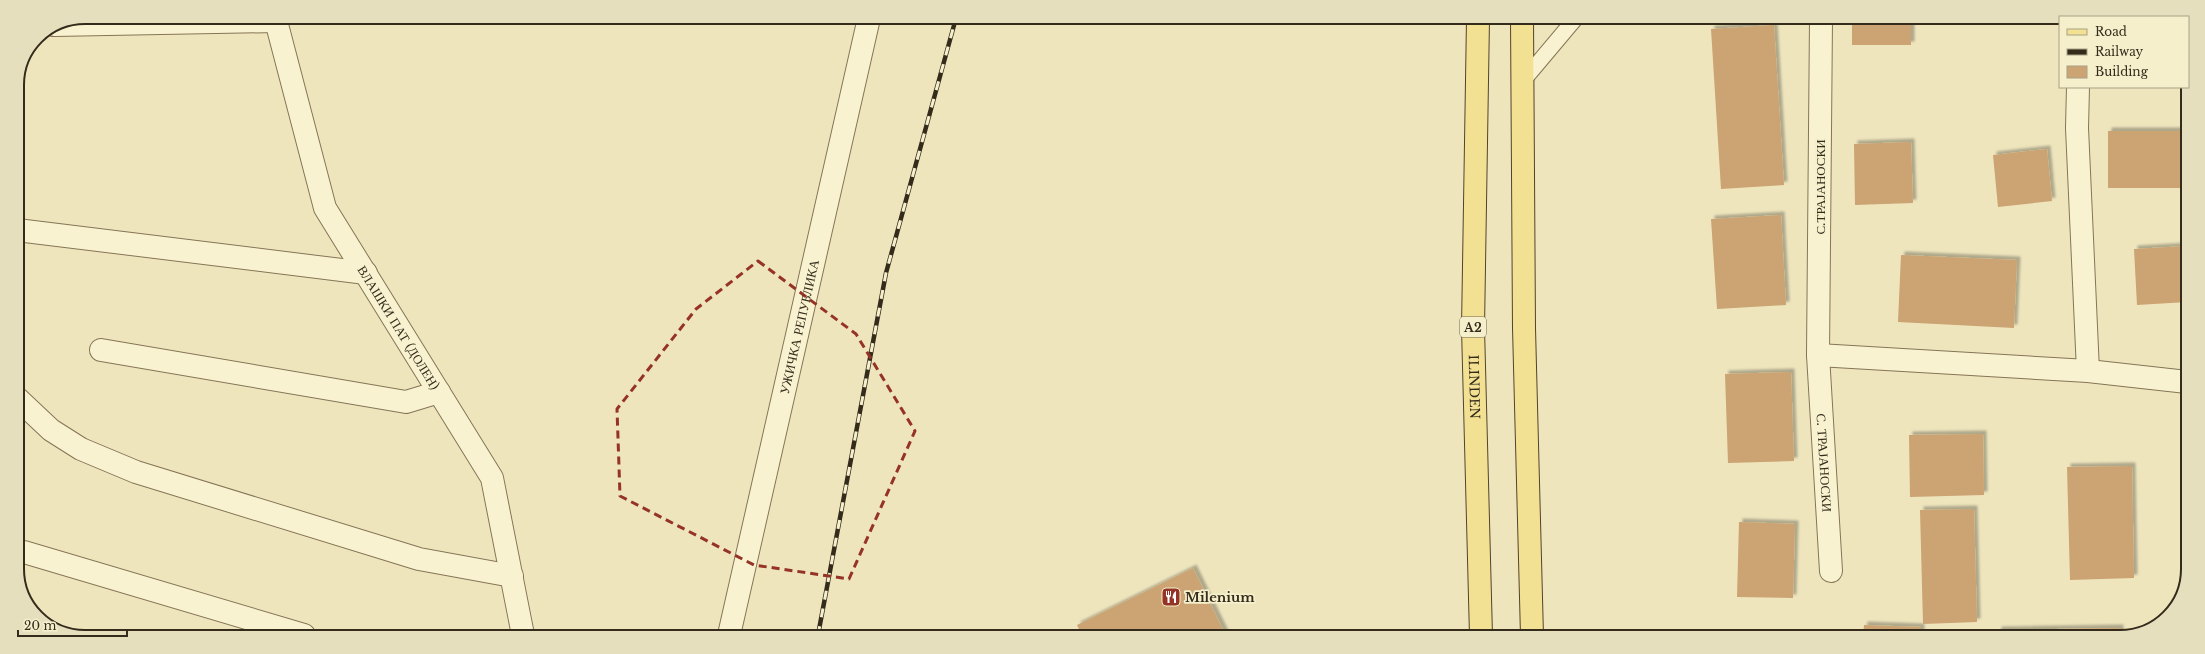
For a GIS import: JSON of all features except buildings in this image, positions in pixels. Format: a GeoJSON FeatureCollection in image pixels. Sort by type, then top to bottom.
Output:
{"type":"FeatureCollection","features":[{"type":"Feature","properties":{"kind":"main road","name":"ILINDEN"},"geometry":{"type":"LineString","coordinates":[[1478,24],[1473,328],[1481,630]]}},
{"type":"Feature","properties":{"kind":"main road"},"geometry":{"type":"LineString","coordinates":[[1522,24],[1524,328],[1532,630]]}},
{"type":"Feature","properties":{"kind":"street","name":"ВЛАШКИ ПАТ (ДОЛЕН)"},"geometry":{"type":"LineString","coordinates":[[276,24],[326,208],[492,478],[522,630]]}},
{"type":"Feature","properties":{"kind":"street","name":"УЖИЧКА РЕПУБЛИКА"},"geometry":{"type":"LineString","coordinates":[[730,630],[868,24]]}},
{"type":"Feature","properties":{"kind":"street","name":"С.ТРАЈАНОСКИ"},"geometry":{"type":"LineString","coordinates":[[1818,355],[1821,24]]}},
{"type":"Feature","properties":{"kind":"street"},"geometry":{"type":"LineString","coordinates":[[2078,88],[2077,128],[2088,370]]}},
{"type":"Feature","properties":{"kind":"street"},"geometry":{"type":"LineString","coordinates":[[24,231],[366,273]]}},
{"type":"Feature","properties":{"kind":"street"},"geometry":{"type":"LineString","coordinates":[[101,350],[406,402],[439,392]]}},
{"type":"Feature","properties":{"kind":"street"},"geometry":{"type":"LineString","coordinates":[[1818,355],[2088,370],[2181,381]]}},
{"type":"Feature","properties":{"kind":"street","name":"С. ТРАЈАНОСКИ"},"geometry":{"type":"LineString","coordinates":[[1818,355],[1831,571]]}},
{"type":"Feature","properties":{"kind":"street"},"geometry":{"type":"LineString","coordinates":[[24,405],[51,430],[75,446],[136,472],[419,559],[512,576]]}},
{"type":"Feature","properties":{"kind":"street"},"geometry":{"type":"LineString","coordinates":[[24,552],[287,630]]}},
{"type":"Feature","properties":{"kind":"lane"},"geometry":{"type":"LineString","coordinates":[[1522,82],[1571,24]]}},
{"type":"Feature","properties":{"kind":"highlighted area"},"geometry":{"type":"Polygon","coordinates":[[[758,261],[856,334],[915,431],[849,579],[754,565],[620,496],[617,409],[696,309],[758,261]]]}},
{"type":"Feature","properties":{"kind":"railway"},"geometry":{"type":"LineString","coordinates":[[819,630],[886,273],[954,24]]}},
{"type":"Feature","properties":{"kind":"place","name":"Milenium"},"geometry":{"type":"Point","coordinates":[1171,597]}}]}
